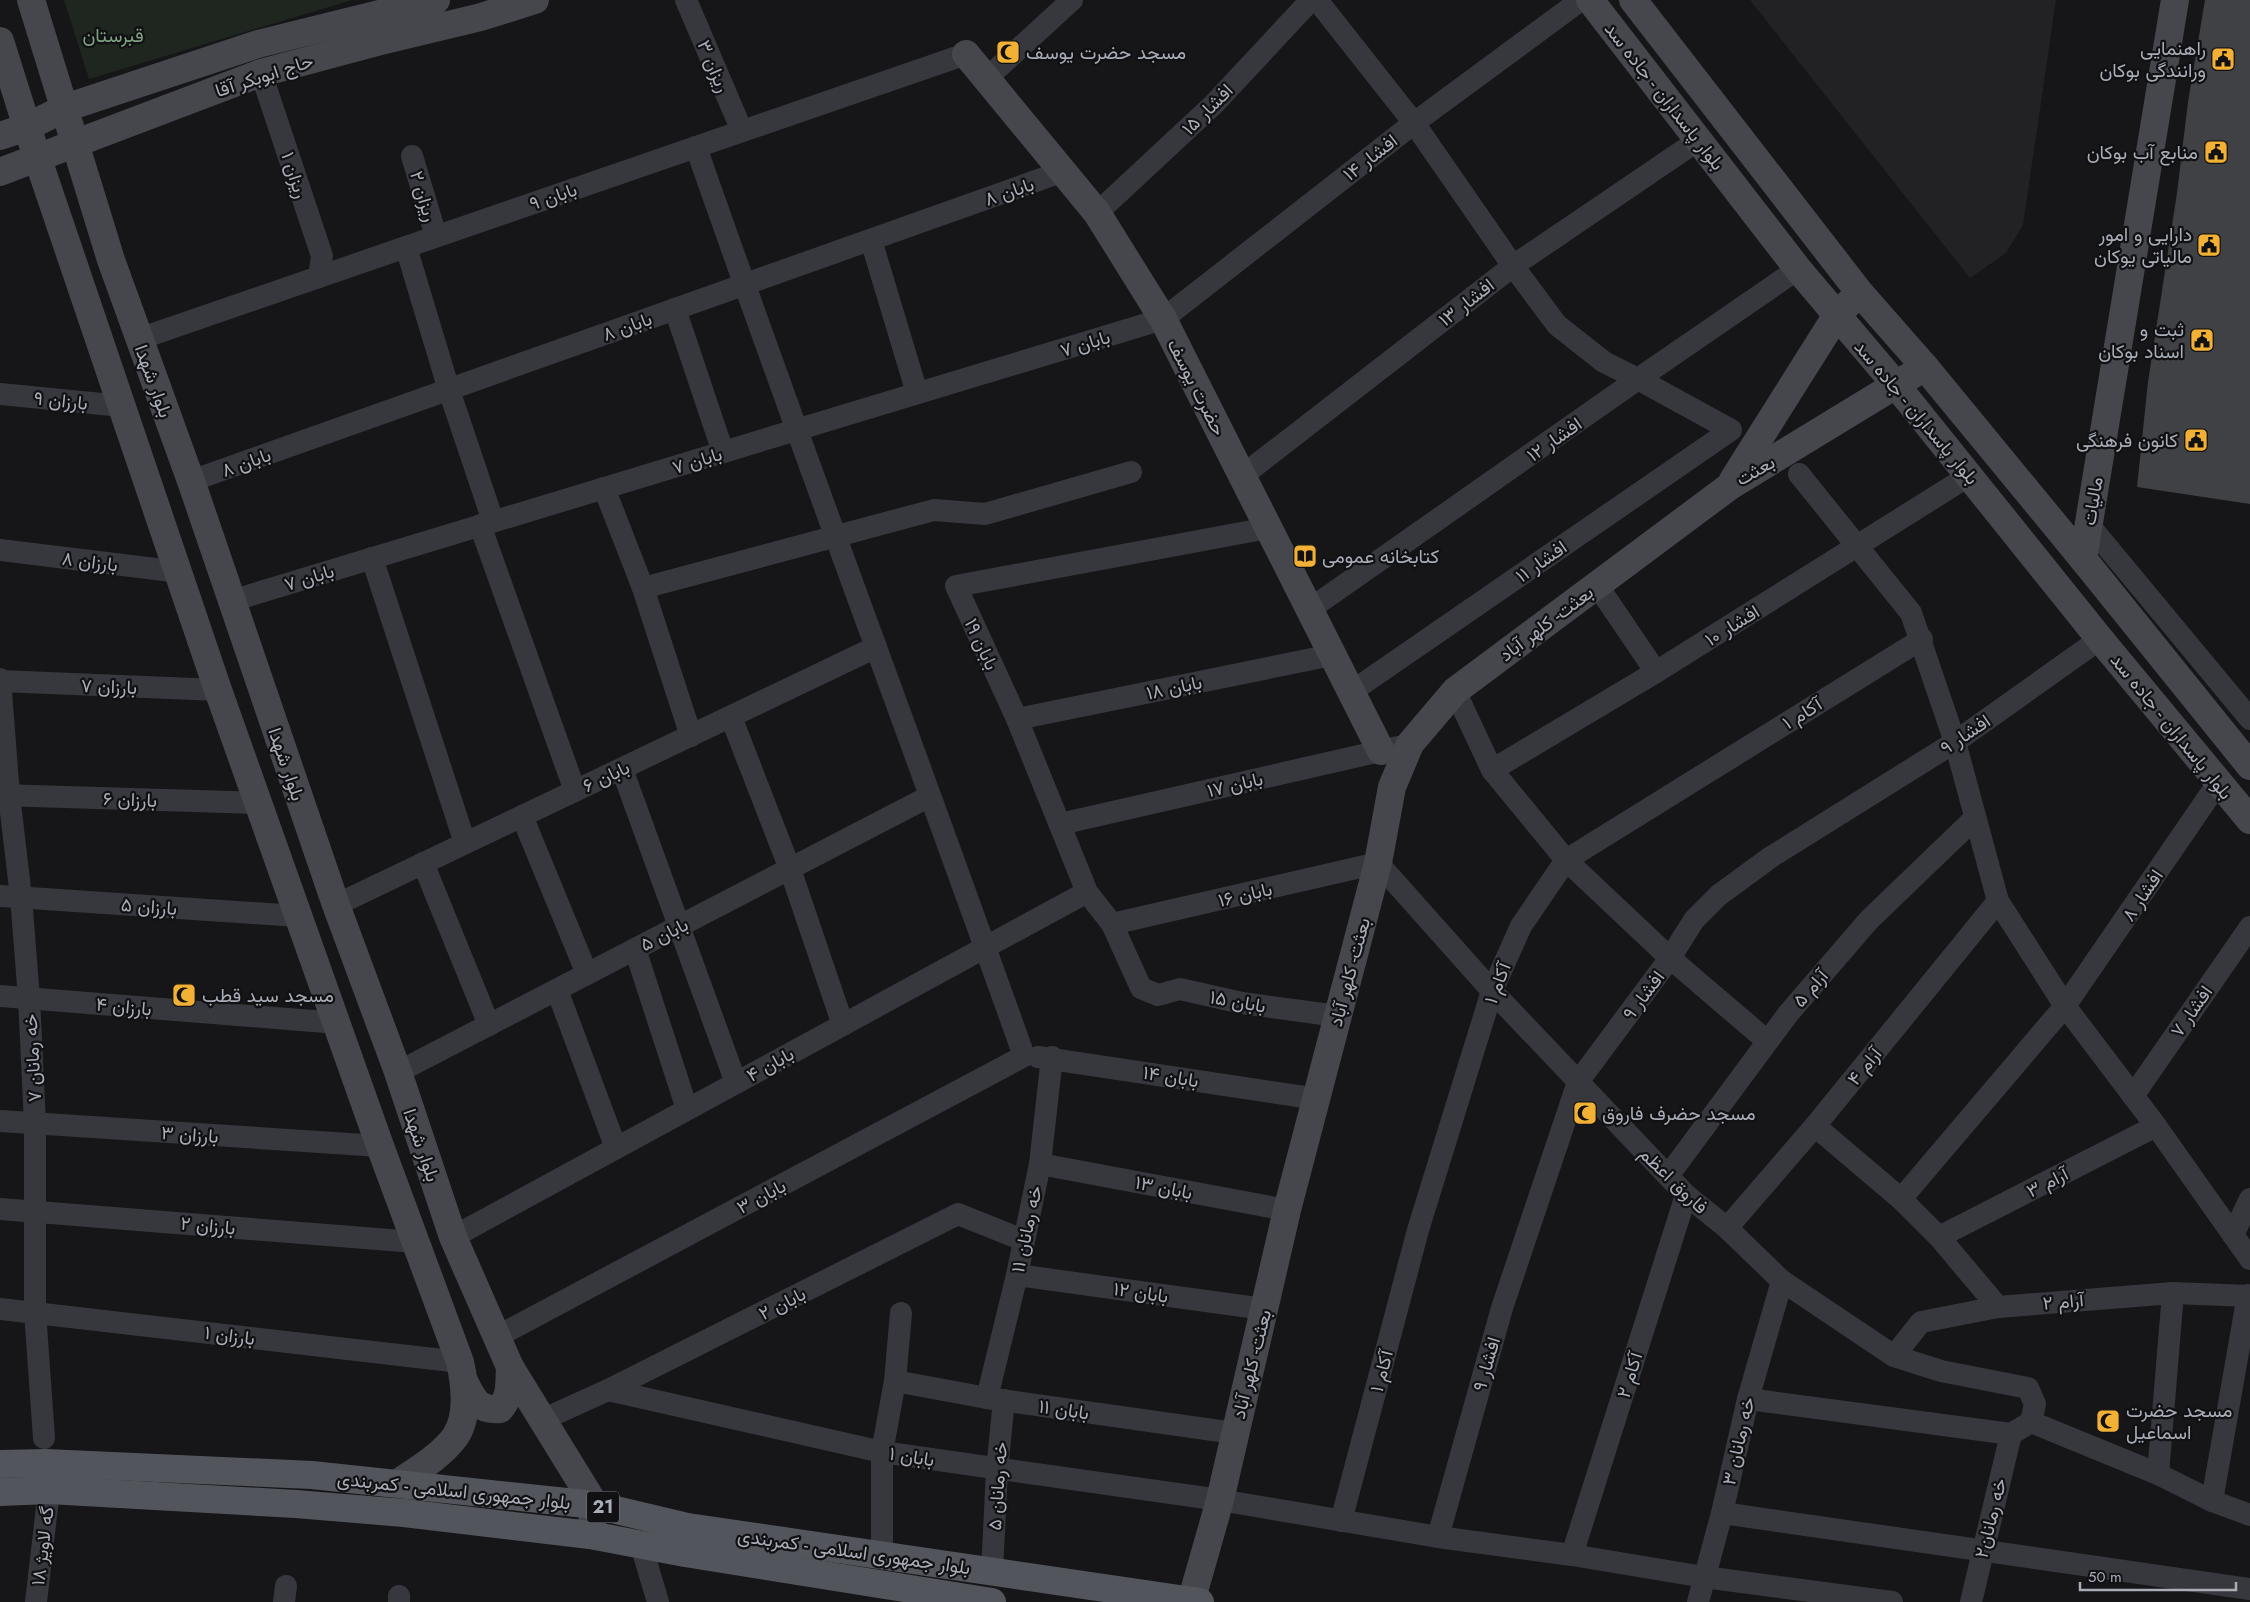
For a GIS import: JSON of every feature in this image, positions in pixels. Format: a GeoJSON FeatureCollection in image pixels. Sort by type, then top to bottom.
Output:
{"type":"FeatureCollection","features":[{"type":"Feature","properties":{"kind":"main road","name":"بلوار شهدا"},"geometry":{"type":"LineString","coordinates":[[31,0],[111,260],[191,481],[336,905],[398,1072],[453,1237],[510,1367],[595,1505]]}},
{"type":"Feature","properties":{"kind":"main road","name":"حاج ابوبکر آقا"},"geometry":{"type":"LineString","coordinates":[[0,136],[27,127],[65,108],[258,44],[436,0]]}},
{"type":"Feature","properties":{"kind":"main road","name":"حاج ابوبکر آقا"},"geometry":{"type":"LineString","coordinates":[[0,172],[261,73],[481,17],[535,0]]}},
{"type":"Feature","properties":{"kind":"main road","name":"بلوار پاسداران - جاده سد"},"geometry":{"type":"LineString","coordinates":[[1590,0],[1700,139],[1798,269],[1896,385],[2100,639],[2250,820]]}},
{"type":"Feature","properties":{"kind":"main road","name":"بلوار پاسداران - جاده سد"},"geometry":{"type":"LineString","coordinates":[[1633,0],[1860,293],[1925,367],[2250,766]]}},
{"type":"Feature","properties":{"kind":"main road","name":"مالیات"},"geometry":{"type":"LineString","coordinates":[[2083,559],[2175,0]]}},
{"type":"Feature","properties":{"kind":"main road","name":"بلوار شهدا"},"geometry":{"type":"LineString","coordinates":[[0,41],[27,127],[180,572],[218,690],[260,803],[298,916],[338,1023],[462,1373],[462,1418],[455,1437],[429,1462],[398,1483]]}},
{"type":"Feature","properties":{"kind":"main road","name":"حضرت یوسف"},"geometry":{"type":"LineString","coordinates":[[966,54],[1097,213],[1163,319],[1381,751]]}},
{"type":"Feature","properties":{"kind":"main road","name":"بعثت"},"geometry":{"type":"LineString","coordinates":[[1730,486],[1837,315],[1860,293]]}},
{"type":"Feature","properties":{"kind":"main road","name":"بعثت"},"geometry":{"type":"LineString","coordinates":[[1730,486],[1925,367]]}},
{"type":"Feature","properties":{"kind":"main road","name":"بعثت- کلهر آباد"},"geometry":{"type":"LineString","coordinates":[[1194,1601],[1220,1500],[1287,1210],[1318,1099],[1378,863],[1392,787],[1410,744],[1455,691],[1730,486]]}},
{"type":"Feature","properties":{"kind":"main road"},"geometry":{"type":"LineString","coordinates":[[462,1373],[475,1402],[485,1409],[500,1408],[506,1402],[509,1394],[510,1367]]}},
{"type":"Feature","properties":{"kind":"main road","name":"بلوار جمهوری اسلامی - کمربندی"},"geometry":{"type":"LineString","coordinates":[[0,1464],[46,1463],[312,1475],[595,1505],[687,1540],[992,1602]]}},
{"type":"Feature","properties":{"kind":"main road","name":"بلوار جمهوری اسلامی - کمربندی"},"geometry":{"type":"LineString","coordinates":[[0,1492],[49,1490],[365,1510],[590,1535],[640,1545],[687,1540],[882,1555],[1194,1601]]}},
{"type":"Feature","properties":{"kind":"main road"},"geometry":{"type":"LineString","coordinates":[[590,1535],[595,1505]]}},
{"type":"Feature","properties":{"kind":"street","name":"۳ ریزان"},"geometry":{"type":"LineString","coordinates":[[686,0],[742,131]]}},
{"type":"Feature","properties":{"kind":"street"},"geometry":{"type":"LineString","coordinates":[[986,78],[1072,0]]}},
{"type":"Feature","properties":{"kind":"street","name":"افشار ۱۵"},"geometry":{"type":"LineString","coordinates":[[1097,213],[1214,104],[1312,0]]}},
{"type":"Feature","properties":{"kind":"street"},"geometry":{"type":"LineString","coordinates":[[1317,0],[1414,123],[1513,266],[1557,325],[1604,362],[1638,379]]}},
{"type":"Feature","properties":{"kind":"street","name":"افشار ۱۴"},"geometry":{"type":"LineString","coordinates":[[1163,319],[1414,123],[1581,0]]}},
{"type":"Feature","properties":{"kind":"street","name":"بابان ۹"},"geometry":{"type":"LineString","coordinates":[[139,339],[966,54]]}},
{"type":"Feature","properties":{"kind":"street","name":"ریزان ۱"},"geometry":{"type":"LineString","coordinates":[[261,73],[322,256],[319,277]]}},
{"type":"Feature","properties":{"kind":"street","name":"افشار ۱۳"},"geometry":{"type":"LineString","coordinates":[[1242,476],[1513,266],[1700,139]]}},
{"type":"Feature","properties":{"kind":"street"},"geometry":{"type":"LineString","coordinates":[[696,147],[795,430],[837,538],[1024,1056]]}},
{"type":"Feature","properties":{"kind":"street","name":"ریزان ۲"},"geometry":{"type":"LineString","coordinates":[[412,156],[436,236]]}},
{"type":"Feature","properties":{"kind":"street","name":"بابان ۸"},"geometry":{"type":"LineString","coordinates":[[191,481],[1064,171]]}},
{"type":"Feature","properties":{"kind":"street"},"geometry":{"type":"LineString","coordinates":[[871,240],[917,393]]}},
{"type":"Feature","properties":{"kind":"street"},"geometry":{"type":"LineString","coordinates":[[406,247],[487,523],[575,791]]}},
{"type":"Feature","properties":{"kind":"street","name":"افشار ۱۲"},"geometry":{"type":"LineString","coordinates":[[1310,609],[1798,269]]}},
{"type":"Feature","properties":{"kind":"street"},"geometry":{"type":"LineString","coordinates":[[675,309],[722,452]]}},
{"type":"Feature","properties":{"kind":"street","name":"بابان ۷"},"geometry":{"type":"LineString","coordinates":[[231,601],[1163,319]]}},
{"type":"Feature","properties":{"kind":"street","name":"افشار ۱۱"},"geometry":{"type":"LineString","coordinates":[[1352,692],[1731,430],[1638,379]]}},
{"type":"Feature","properties":{"kind":"street","name":"بارزان ۹"},"geometry":{"type":"LineString","coordinates":[[0,394],[122,406]]}},
{"type":"Feature","properties":{"kind":"street"},"geometry":{"type":"LineString","coordinates":[[643,588],[837,538],[934,510],[986,514],[1131,472]]}},
{"type":"Feature","properties":{"kind":"street"},"geometry":{"type":"LineString","coordinates":[[1799,474],[1911,613],[1922,640],[1955,742],[1998,901],[2066,1006],[2156,1126],[2250,1259]]}},
{"type":"Feature","properties":{"kind":"street","name":"افشار ۱۰"},"geometry":{"type":"LineString","coordinates":[[1492,770],[1656,672],[1970,476]]}},
{"type":"Feature","properties":{"kind":"street"},"geometry":{"type":"LineString","coordinates":[[604,488],[643,588],[691,736]]}},
{"type":"Feature","properties":{"kind":"street"},"geometry":{"type":"LineString","coordinates":[[2089,525],[2250,720]]}},
{"type":"Feature","properties":{"kind":"street","name":"بابان ۱۹"},"geometry":{"type":"LineString","coordinates":[[1141,988],[1112,924],[1087,892],[1017,719],[956,586],[1268,528]]}},
{"type":"Feature","properties":{"kind":"street","name":"بارزان ۸"},"geometry":{"type":"LineString","coordinates":[[0,550],[180,572]]}},
{"type":"Feature","properties":{"kind":"street"},"geometry":{"type":"LineString","coordinates":[[372,558],[465,843]]}},
{"type":"Feature","properties":{"kind":"street"},"geometry":{"type":"LineString","coordinates":[[1596,585],[1656,672]]}},
{"type":"Feature","properties":{"kind":"street","name":"افشار ۹"},"geometry":{"type":"LineString","coordinates":[[1438,1537],[1502,1308],[1578,1082],[1670,958],[1694,920],[1719,895],[1771,857],[1955,742],[2100,639]]}},
{"type":"Feature","properties":{"kind":"street","name":"آکام ۱"},"geometry":{"type":"LineString","coordinates":[[1341,1521],[1418,1230],[1492,991],[1520,926],[1566,860],[1922,640]]}},
{"type":"Feature","properties":{"kind":"street","name":"بابان ۶"},"geometry":{"type":"LineString","coordinates":[[336,905],[876,647]]}},
{"type":"Feature","properties":{"kind":"street","name":"بابان ۱۸"},"geometry":{"type":"LineString","coordinates":[[1017,719],[1332,655]]}},
{"type":"Feature","properties":{"kind":"street","name":"بارزان ۷"},"geometry":{"type":"LineString","coordinates":[[0,681],[218,690]]}},
{"type":"Feature","properties":{"kind":"street","name":"خه رمانان ۷"},"geometry":{"type":"LineString","coordinates":[[0,681],[4,795],[11,897],[30,998],[35,1124],[35,1312],[44,1438]]}},
{"type":"Feature","properties":{"kind":"street"},"geometry":{"type":"LineString","coordinates":[[1455,691],[1492,770],[1566,860],[1670,958],[1767,1041]]}},
{"type":"Feature","properties":{"kind":"street"},"geometry":{"type":"LineString","coordinates":[[731,717],[790,869],[843,1025]]}},
{"type":"Feature","properties":{"kind":"street","name":"بابان ۱۷"},"geometry":{"type":"LineString","coordinates":[[1060,824],[1410,744]]}},
{"type":"Feature","properties":{"kind":"street"},"geometry":{"type":"LineString","coordinates":[[622,769],[736,1083]]}},
{"type":"Feature","properties":{"kind":"street","name":"افشار ۸"},"geometry":{"type":"LineString","coordinates":[[1901,1199],[2066,1006],[2218,783]]}},
{"type":"Feature","properties":{"kind":"street","name":"بارزان ۶"},"geometry":{"type":"LineString","coordinates":[[4,795],[260,803]]}},
{"type":"Feature","properties":{"kind":"street","name":"بابان ۵"},"geometry":{"type":"LineString","coordinates":[[398,1072],[930,796]]}},
{"type":"Feature","properties":{"kind":"street"},"geometry":{"type":"LineString","coordinates":[[522,816],[587,974]]}},
{"type":"Feature","properties":{"kind":"street","name":"آرام ۵"},"geometry":{"type":"LineString","coordinates":[[1668,1176],[1767,1041],[1869,920],[1974,818]]}},
{"type":"Feature","properties":{"kind":"street"},"geometry":{"type":"LineString","coordinates":[[423,863],[489,1025]]}},
{"type":"Feature","properties":{"kind":"street","name":"بابان ۱۶"},"geometry":{"type":"LineString","coordinates":[[1112,924],[1378,863]]}},
{"type":"Feature","properties":{"kind":"street","name":"فاروق اعظم"},"geometry":{"type":"LineString","coordinates":[[1378,863],[1492,991],[1686,1195],[1726,1228],[1782,1281],[1894,1356],[1941,1371],[2028,1388],[2035,1404],[2031,1422]]}},
{"type":"Feature","properties":{"kind":"street","name":"بابان ۴"},"geometry":{"type":"LineString","coordinates":[[453,1237],[1087,892]]}},
{"type":"Feature","properties":{"kind":"street","name":"بارزان ۵"},"geometry":{"type":"LineString","coordinates":[[11,897],[298,916]]}},
{"type":"Feature","properties":{"kind":"street","name":"آرام ۴"},"geometry":{"type":"LineString","coordinates":[[1726,1228],[1815,1126],[1998,901]]}},
{"type":"Feature","properties":{"kind":"street","name":"افشار ۷"},"geometry":{"type":"LineString","coordinates":[[2133,1096],[2250,927]]}},
{"type":"Feature","properties":{"kind":"street"},"geometry":{"type":"LineString","coordinates":[[635,949],[688,1109]]}},
{"type":"Feature","properties":{"kind":"street","name":"بابان ۱۵"},"geometry":{"type":"LineString","coordinates":[[1141,988],[1158,994],[1180,989],[1242,1003],[1338,1016]]}},
{"type":"Feature","properties":{"kind":"street"},"geometry":{"type":"LineString","coordinates":[[557,990],[616,1148]]}},
{"type":"Feature","properties":{"kind":"street","name":"بارزان ۴"},"geometry":{"type":"LineString","coordinates":[[0,996],[338,1023]]}},
{"type":"Feature","properties":{"kind":"street","name":"بابان ۱۴"},"geometry":{"type":"LineString","coordinates":[[1024,1056],[1052,1058],[1318,1099]]}},
{"type":"Feature","properties":{"kind":"street","name":"بابان ۳"},"geometry":{"type":"LineString","coordinates":[[498,1336],[1024,1056]]}},
{"type":"Feature","properties":{"kind":"street","name":"خه رمانان ۱۱"},"geometry":{"type":"LineString","coordinates":[[996,1399],[1023,1240],[1040,1164],[1052,1058]]}},
{"type":"Feature","properties":{"kind":"street","name":"بارزان ۳"},"geometry":{"type":"LineString","coordinates":[[0,1121],[380,1146]]}},
{"type":"Feature","properties":{"kind":"street"},"geometry":{"type":"LineString","coordinates":[[1815,1126],[1901,1199],[1938,1237],[1998,1307]]}},
{"type":"Feature","properties":{"kind":"street","name":"آرام ۳"},"geometry":{"type":"LineString","coordinates":[[1938,1237],[2156,1126]]}},
{"type":"Feature","properties":{"kind":"street","name":"بابان ۱۳"},"geometry":{"type":"LineString","coordinates":[[1040,1164],[1287,1210]]}},
{"type":"Feature","properties":{"kind":"street","name":"آکام ۲"},"geometry":{"type":"LineString","coordinates":[[1572,1555],[1686,1195]]}},
{"type":"Feature","properties":{"kind":"street"},"geometry":{"type":"LineString","coordinates":[[2233,1235],[2250,1199]]}},
{"type":"Feature","properties":{"kind":"street","name":"بارزان ۲"},"geometry":{"type":"LineString","coordinates":[[0,1209],[415,1242]]}},
{"type":"Feature","properties":{"kind":"street","name":"بابان ۲"},"geometry":{"type":"LineString","coordinates":[[542,1420],[608,1390],[958,1214],[1023,1240]]}},
{"type":"Feature","properties":{"kind":"street","name":"بابان ۱۲"},"geometry":{"type":"LineString","coordinates":[[1017,1275],[1264,1309]]}},
{"type":"Feature","properties":{"kind":"street","name":"خه رمانان ۳"},"geometry":{"type":"LineString","coordinates":[[1698,1602],[1722,1512],[1748,1398],[1782,1281]]}},
{"type":"Feature","properties":{"kind":"street"},"geometry":{"type":"LineString","coordinates":[[2158,1474],[2173,1293]]}},
{"type":"Feature","properties":{"kind":"street","name":"آرام ۲"},"geometry":{"type":"LineString","coordinates":[[1894,1356],[1921,1322],[1998,1307],[2173,1293],[2249,1296]]}},
{"type":"Feature","properties":{"kind":"street"},"geometry":{"type":"LineString","coordinates":[[2212,1501],[2249,1296]]}},
{"type":"Feature","properties":{"kind":"street","name":"بارزان ۱"},"geometry":{"type":"LineString","coordinates":[[0,1309],[35,1312],[462,1373]]}},
{"type":"Feature","properties":{"kind":"street"},"geometry":{"type":"LineString","coordinates":[[882,1555],[882,1452],[895,1381],[901,1313]]}},
{"type":"Feature","properties":{"kind":"street","name":"بابان ۱۱"},"geometry":{"type":"LineString","coordinates":[[895,1381],[996,1399],[1234,1433]]}},
{"type":"Feature","properties":{"kind":"street","name":"بابان ۱"},"geometry":{"type":"LineString","coordinates":[[608,1390],[882,1452],[997,1470],[1220,1500],[1438,1537],[1572,1555],[1704,1577],[1892,1602]]}},
{"type":"Feature","properties":{"kind":"street"},"geometry":{"type":"LineString","coordinates":[[1748,1398],[2011,1434],[2031,1422],[2158,1474],[2212,1501],[2250,1515]]}},
{"type":"Feature","properties":{"kind":"street","name":"خه رمانان ۵"},"geometry":{"type":"LineString","coordinates":[[992,1572],[997,1470],[996,1399]]}},
{"type":"Feature","properties":{"kind":"street","name":"خه رمانان۲"},"geometry":{"type":"LineString","coordinates":[[1970,1602],[2011,1434]]}},
{"type":"Feature","properties":{"kind":"street","name":"گه لاویژ ۱۸"},"geometry":{"type":"LineString","coordinates":[[36,1602],[49,1490]]}},
{"type":"Feature","properties":{"kind":"street"},"geometry":{"type":"LineString","coordinates":[[1722,1512],[2250,1589]]}},
{"type":"Feature","properties":{"kind":"street"},"geometry":{"type":"LineString","coordinates":[[640,1545],[658,1602]]}},
{"type":"Feature","properties":{"kind":"shaded area"},"geometry":{"type":"Polygon","coordinates":[[[1750,0],[2056,0],[2023,225],[2006,253],[1970,278],[1750,0]]]}},
{"type":"Feature","properties":{"kind":"green space","name":"قبرستان"},"geometry":{"type":"Polygon","coordinates":[[[64,0],[352,0],[89,79],[64,0]]]}},
{"type":"Feature","properties":{"kind":"building"},"geometry":{"type":"Polygon","coordinates":[[[2205,0],[2250,0],[2250,504],[2137,487],[2148,382],[2177,193],[2188,102],[2205,0]]]}},
{"type":"Feature","properties":{"kind":"place","name":"مسجد حضرت یوسف"},"geometry":{"type":"Point","coordinates":[1008,52]}},
{"type":"Feature","properties":{"kind":"place","name":"راهنمایی ورانندگی بوکان"},"geometry":{"type":"Point","coordinates":[2223,59]}},
{"type":"Feature","properties":{"kind":"place","name":"منابع آب بوکان"},"geometry":{"type":"Point","coordinates":[2216,152]}},
{"type":"Feature","properties":{"kind":"place","name":"دارایی و امور مالیاتی یوکان"},"geometry":{"type":"Point","coordinates":[2209,245]}},
{"type":"Feature","properties":{"kind":"place","name":"ثبت و اسناد بوکان"},"geometry":{"type":"Point","coordinates":[2202,340]}},
{"type":"Feature","properties":{"kind":"place","name":"کانون فرهنگی"},"geometry":{"type":"Point","coordinates":[2196,440]}},
{"type":"Feature","properties":{"kind":"place","name":"کتابخانه عمومی"},"geometry":{"type":"Point","coordinates":[1305,556]}},
{"type":"Feature","properties":{"kind":"place","name":"مسجد سید قطب"},"geometry":{"type":"Point","coordinates":[184,995]}},
{"type":"Feature","properties":{"kind":"place","name":"مسجد حضرف فاروق"},"geometry":{"type":"Point","coordinates":[1585,1113]}},
{"type":"Feature","properties":{"kind":"place","name":"مسجد حضرت اسماعیل"},"geometry":{"type":"Point","coordinates":[2108,1421]}}]}
